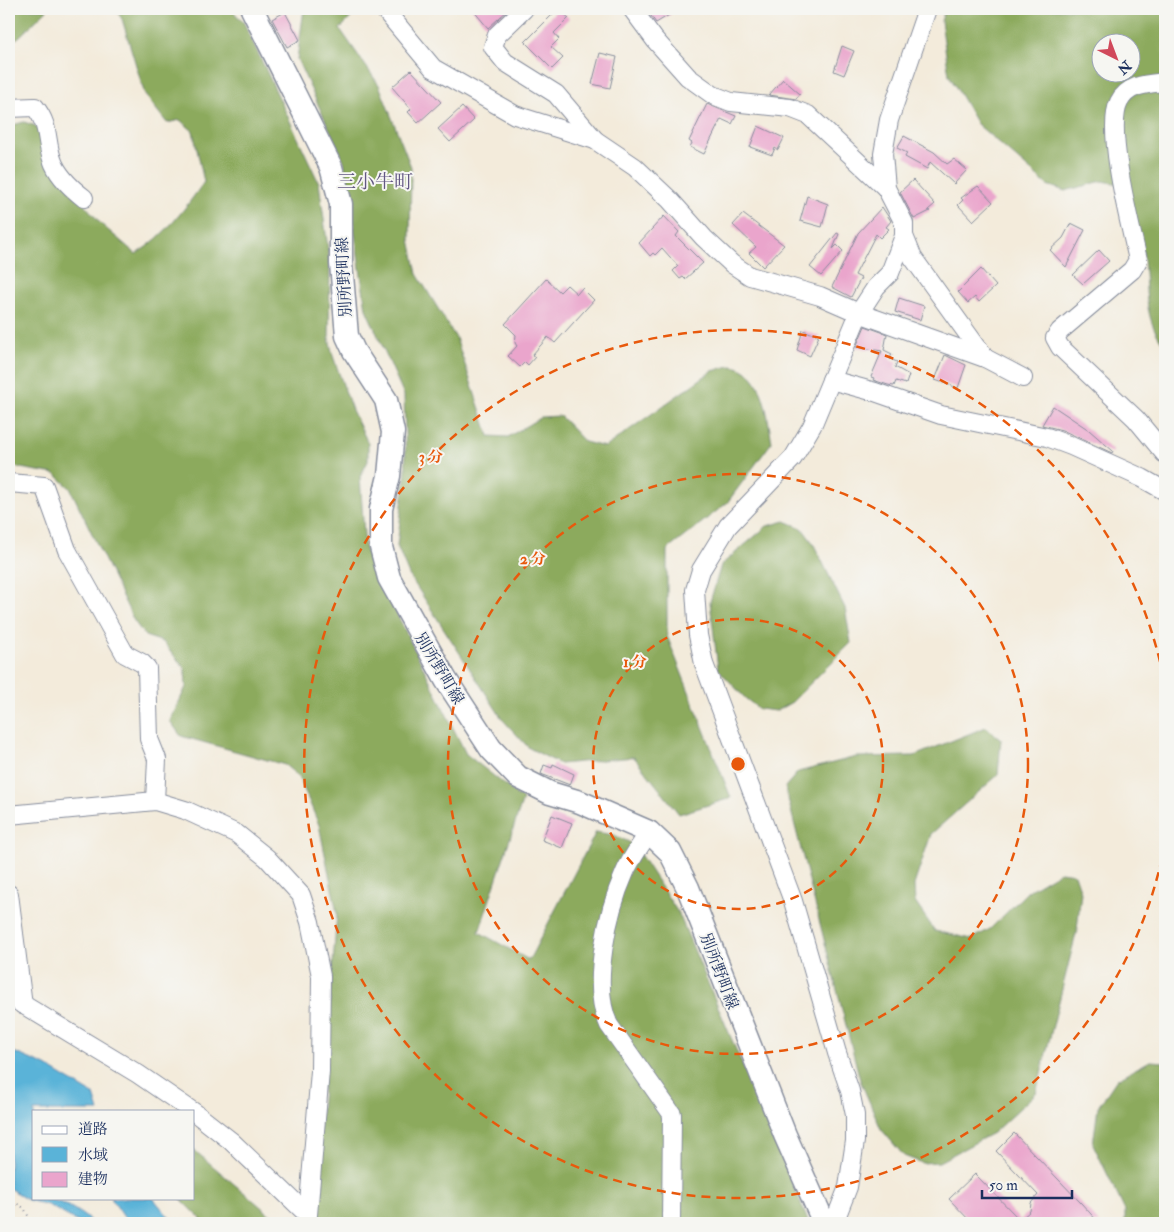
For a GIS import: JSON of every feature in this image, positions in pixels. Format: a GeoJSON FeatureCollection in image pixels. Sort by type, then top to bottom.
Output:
{"type":"FeatureCollection","features":[{"type":"Feature","properties":{"kind":"main road","name":"別所野町線"},"geometry":{"type":"LineString","coordinates":[[252,9],[331,168],[341,204],[342,272],[347,336],[354,351],[386,400],[393,432],[389,476],[381,510],[380,547],[389,578],[446,680],[491,749],[518,777],[550,793],[580,802],[649,832],[670,852],[688,888],[785,1135],[824,1223]]}},
{"type":"Feature","properties":{"kind":"street"},"geometry":{"type":"LineString","coordinates":[[384,9],[433,68],[515,115],[595,140]]}},
{"type":"Feature","properties":{"kind":"street"},"geometry":{"type":"LineString","coordinates":[[524,9],[497,35],[493,47],[505,62],[556,94],[595,140],[635,167],[732,264],[750,276],[820,296],[859,313],[984,358],[1023,378]]}},
{"type":"Feature","properties":{"kind":"street"},"geometry":{"type":"LineString","coordinates":[[632,9],[654,40],[694,82],[712,95],[731,102],[790,108],[808,115],[886,188],[904,223],[904,236],[890,273],[876,287],[859,313],[812,426],[793,458],[728,526],[701,570],[695,590],[698,635],[704,664],[793,901],[837,1053],[850,1091],[855,1115],[855,1141],[848,1187],[834,1223]]}},
{"type":"Feature","properties":{"kind":"street"},"geometry":{"type":"LineString","coordinates":[[886,188],[883,154],[889,120],[928,9]]}},
{"type":"Feature","properties":{"kind":"street"},"geometry":{"type":"LineString","coordinates":[[1165,82],[1138,85],[1122,98],[1116,114],[1117,159],[1138,260],[1132,270],[1060,331],[1055,338],[1060,347],[1136,419],[1165,454]]}},
{"type":"Feature","properties":{"kind":"street"},"geometry":{"type":"LineString","coordinates":[[9,108],[35,107],[46,121],[52,159],[58,173],[84,198]]}},
{"type":"Feature","properties":{"kind":"street"},"geometry":{"type":"LineString","coordinates":[[904,236],[913,258],[984,358]]}},
{"type":"Feature","properties":{"kind":"street"},"geometry":{"type":"LineString","coordinates":[[831,380],[875,392],[941,415],[1047,437],[1116,466],[1165,491]]}},
{"type":"Feature","properties":{"kind":"street"},"geometry":{"type":"LineString","coordinates":[[9,483],[44,486],[67,550],[125,654],[147,668],[149,739],[157,759],[155,800]]}},
{"type":"Feature","properties":{"kind":"street"},"geometry":{"type":"LineString","coordinates":[[9,815],[155,800],[185,810],[237,834],[267,858],[301,895],[310,922],[321,976],[320,1071],[308,1215],[231,1141],[195,1114]]}},
{"type":"Feature","properties":{"kind":"street"},"geometry":{"type":"LineString","coordinates":[[649,832],[626,870],[611,907],[600,996],[609,1025],[672,1114],[671,1223]]}},
{"type":"Feature","properties":{"kind":"street"},"geometry":{"type":"LineString","coordinates":[[9,894],[16,1001],[138,1074],[190,1110]]}},
{"type":"Feature","properties":{"kind":"path"},"geometry":{"type":"LineString","coordinates":[[9,1199],[24,1208],[32,1223]]}},
{"type":"Feature","properties":{"kind":"green space"},"geometry":{"type":"Polygon","coordinates":[[[9,9],[48,9],[19,37],[9,43],[9,9]]]}},
{"type":"Feature","properties":{"kind":"green space"},"geometry":{"type":"Polygon","coordinates":[[[115,9],[231,9],[244,23],[319,183],[330,263],[329,338],[333,356],[352,410],[368,443],[368,461],[360,477],[365,549],[466,754],[523,799],[479,932],[529,960],[596,832],[614,835],[629,842],[641,856],[679,914],[809,1223],[312,1223],[337,913],[319,825],[299,777],[285,765],[181,736],[170,721],[186,687],[185,669],[163,642],[145,636],[134,621],[70,488],[55,474],[9,466],[9,126],[24,122],[36,126],[65,181],[101,224],[136,254],[156,239],[182,212],[204,182],[193,131],[180,120],[167,123],[145,95],[122,19],[115,9]]]}},
{"type":"Feature","properties":{"kind":"green space"},"geometry":{"type":"Polygon","coordinates":[[[304,9],[359,9],[340,29],[379,85],[411,167],[410,239],[417,274],[456,338],[489,436],[508,437],[541,417],[560,416],[585,442],[605,447],[712,371],[731,366],[742,369],[758,385],[766,408],[772,442],[727,503],[667,550],[667,636],[731,798],[679,814],[634,757],[560,764],[529,748],[503,720],[409,575],[397,546],[406,471],[404,395],[366,309],[344,161],[297,59],[304,9]]]}},
{"type":"Feature","properties":{"kind":"green space"},"geometry":{"type":"Polygon","coordinates":[[[945,9],[1165,9],[1165,346],[1152,323],[1140,239],[1136,223],[1120,184],[1102,181],[1065,191],[1047,185],[977,124],[949,75],[941,21],[945,9]]]}},
{"type":"Feature","properties":{"kind":"green space"},"geometry":{"type":"Polygon","coordinates":[[[785,521],[802,528],[813,543],[845,608],[851,643],[792,702],[776,711],[759,709],[745,698],[718,669],[710,602],[721,565],[767,526],[785,521]]]}},
{"type":"Feature","properties":{"kind":"green space"},"geometry":{"type":"Polygon","coordinates":[[[986,727],[1001,739],[998,775],[931,834],[914,885],[915,902],[935,931],[972,939],[990,929],[1028,891],[1060,872],[1075,874],[1081,892],[1077,930],[1036,1093],[993,1133],[939,1162],[922,1163],[904,1156],[881,1129],[860,1080],[785,787],[798,772],[856,757],[914,756],[986,727]]]}},
{"type":"Feature","properties":{"kind":"green space"},"geometry":{"type":"Polygon","coordinates":[[[1150,1061],[1165,1062],[1165,1223],[1125,1223],[1125,1211],[1093,1144],[1098,1107],[1117,1079],[1150,1061]]]}},
{"type":"Feature","properties":{"kind":"green space"},"geometry":{"type":"Polygon","coordinates":[[[195,1151],[280,1223],[205,1223],[182,1200],[195,1200],[195,1151]]]}},
{"type":"Feature","properties":{"kind":"water"},"geometry":{"type":"Polygon","coordinates":[[[9,1050],[46,1066],[94,1095],[99,1110],[32,1110],[32,1200],[51,1200],[66,1205],[93,1223],[80,1223],[48,1205],[27,1200],[9,1188],[9,1050]]]}},
{"type":"Feature","properties":{"kind":"water"},"geometry":{"type":"Polygon","coordinates":[[[112,1200],[155,1200],[174,1223],[128,1223],[112,1200]]]}},
{"type":"Feature","properties":{"kind":"building"},"geometry":{"type":"Polygon","coordinates":[[[472,9],[509,9],[488,28],[472,9]]]}},
{"type":"Feature","properties":{"kind":"building"},"geometry":{"type":"Polygon","coordinates":[[[558,9],[569,18],[554,33],[559,39],[551,47],[563,58],[552,69],[525,42],[558,9]]]}},
{"type":"Feature","properties":{"kind":"building"},"geometry":{"type":"Polygon","coordinates":[[[646,9],[679,9],[656,23],[646,9]]]}},
{"type":"Feature","properties":{"kind":"building"},"geometry":{"type":"Polygon","coordinates":[[[285,12],[300,40],[287,47],[272,19],[285,12]]]}},
{"type":"Feature","properties":{"kind":"building"},"geometry":{"type":"Polygon","coordinates":[[[842,46],[854,51],[844,75],[834,71],[842,46]]]}},
{"type":"Feature","properties":{"kind":"building"},"geometry":{"type":"Polygon","coordinates":[[[600,53],[617,57],[610,88],[592,84],[600,53]]]}},
{"type":"Feature","properties":{"kind":"building"},"geometry":{"type":"Polygon","coordinates":[[[411,70],[441,102],[418,123],[408,112],[411,109],[392,87],[411,70]]]}},
{"type":"Feature","properties":{"kind":"building"},"geometry":{"type":"Polygon","coordinates":[[[783,79],[800,94],[796,99],[769,95],[783,79]]]}},
{"type":"Feature","properties":{"kind":"building"},"geometry":{"type":"Polygon","coordinates":[[[707,104],[736,116],[732,124],[721,119],[704,154],[690,147],[692,143],[689,141],[707,104]]]}},
{"type":"Feature","properties":{"kind":"building"},"geometry":{"type":"Polygon","coordinates":[[[462,107],[474,120],[450,142],[438,129],[462,107]]]}},
{"type":"Feature","properties":{"kind":"building"},"geometry":{"type":"Polygon","coordinates":[[[758,126],[784,138],[778,150],[775,148],[772,155],[750,147],[758,126]]]}},
{"type":"Feature","properties":{"kind":"building"},"geometry":{"type":"Polygon","coordinates":[[[904,136],[934,152],[947,164],[954,159],[967,170],[954,184],[930,162],[927,169],[905,157],[907,153],[897,148],[904,136]]]}},
{"type":"Feature","properties":{"kind":"building"},"geometry":{"type":"Polygon","coordinates":[[[913,180],[935,204],[928,210],[930,211],[914,219],[900,192],[913,180]]]}},
{"type":"Feature","properties":{"kind":"building"},"geometry":{"type":"Polygon","coordinates":[[[978,186],[993,202],[973,221],[958,205],[963,200],[961,198],[978,186]]]}},
{"type":"Feature","properties":{"kind":"building"},"geometry":{"type":"Polygon","coordinates":[[[807,196],[828,204],[822,227],[800,221],[807,196]]]}},
{"type":"Feature","properties":{"kind":"building"},"geometry":{"type":"Polygon","coordinates":[[[882,207],[891,221],[886,227],[889,229],[880,238],[876,234],[855,275],[861,278],[851,297],[832,287],[858,233],[882,207]]]}},
{"type":"Feature","properties":{"kind":"building"},"geometry":{"type":"Polygon","coordinates":[[[743,214],[784,245],[763,267],[749,253],[756,247],[733,225],[743,214]]]}},
{"type":"Feature","properties":{"kind":"building"},"geometry":{"type":"Polygon","coordinates":[[[664,216],[679,232],[676,236],[703,263],[685,279],[683,277],[680,279],[673,271],[678,266],[662,248],[655,255],[653,253],[650,256],[639,243],[664,216]]]}},
{"type":"Feature","properties":{"kind":"building"},"geometry":{"type":"Polygon","coordinates":[[[1071,223],[1085,230],[1066,267],[1050,250],[1063,238],[1071,223]]]}},
{"type":"Feature","properties":{"kind":"building"},"geometry":{"type":"Polygon","coordinates":[[[837,233],[839,234],[833,249],[837,245],[843,251],[821,276],[810,267],[837,233]]]}},
{"type":"Feature","properties":{"kind":"building"},"geometry":{"type":"Polygon","coordinates":[[[1099,250],[1109,261],[1083,284],[1073,275],[1099,250]]]}},
{"type":"Feature","properties":{"kind":"building"},"geometry":{"type":"Polygon","coordinates":[[[981,269],[996,286],[979,302],[975,297],[968,303],[958,292],[981,269]]]}},
{"type":"Feature","properties":{"kind":"building"},"geometry":{"type":"Polygon","coordinates":[[[546,279],[560,292],[567,285],[577,294],[582,288],[594,300],[555,343],[548,337],[532,355],[535,357],[528,365],[525,362],[520,367],[508,356],[517,346],[515,343],[516,335],[505,324],[546,279]]]}},
{"type":"Feature","properties":{"kind":"building"},"geometry":{"type":"Polygon","coordinates":[[[899,298],[924,306],[920,320],[895,312],[899,298]]]}},
{"type":"Feature","properties":{"kind":"building"},"geometry":{"type":"Polygon","coordinates":[[[865,326],[887,334],[884,350],[892,354],[890,359],[897,362],[895,367],[909,375],[906,384],[896,381],[894,386],[873,380],[874,378],[871,377],[882,351],[856,347],[865,326]]]}},
{"type":"Feature","properties":{"kind":"building"},"geometry":{"type":"Polygon","coordinates":[[[803,330],[819,336],[810,356],[797,350],[803,330]]]}},
{"type":"Feature","properties":{"kind":"building"},"geometry":{"type":"Polygon","coordinates":[[[945,355],[966,365],[958,388],[935,380],[945,355]]]}},
{"type":"Feature","properties":{"kind":"building"},"geometry":{"type":"Polygon","coordinates":[[[1053,406],[1089,430],[1113,451],[1112,453],[1062,430],[1042,425],[1053,406]]]}},
{"type":"Feature","properties":{"kind":"building"},"geometry":{"type":"Polygon","coordinates":[[[553,764],[574,774],[570,785],[541,774],[544,765],[552,768],[553,764]]]}},
{"type":"Feature","properties":{"kind":"building"},"geometry":{"type":"Polygon","coordinates":[[[552,815],[572,823],[562,848],[542,840],[552,815]]]}},
{"type":"Feature","properties":{"kind":"building"},"geometry":{"type":"Polygon","coordinates":[[[1014,1133],[1099,1223],[972,1223],[949,1199],[975,1174],[1020,1220],[1030,1211],[1031,1203],[1038,1195],[996,1151],[1014,1133]]]}},
{"type":"Feature","properties":{"kind":"district","name":"三小牛町"},"geometry":{"type":"Point","coordinates":[375,181]}}]}
